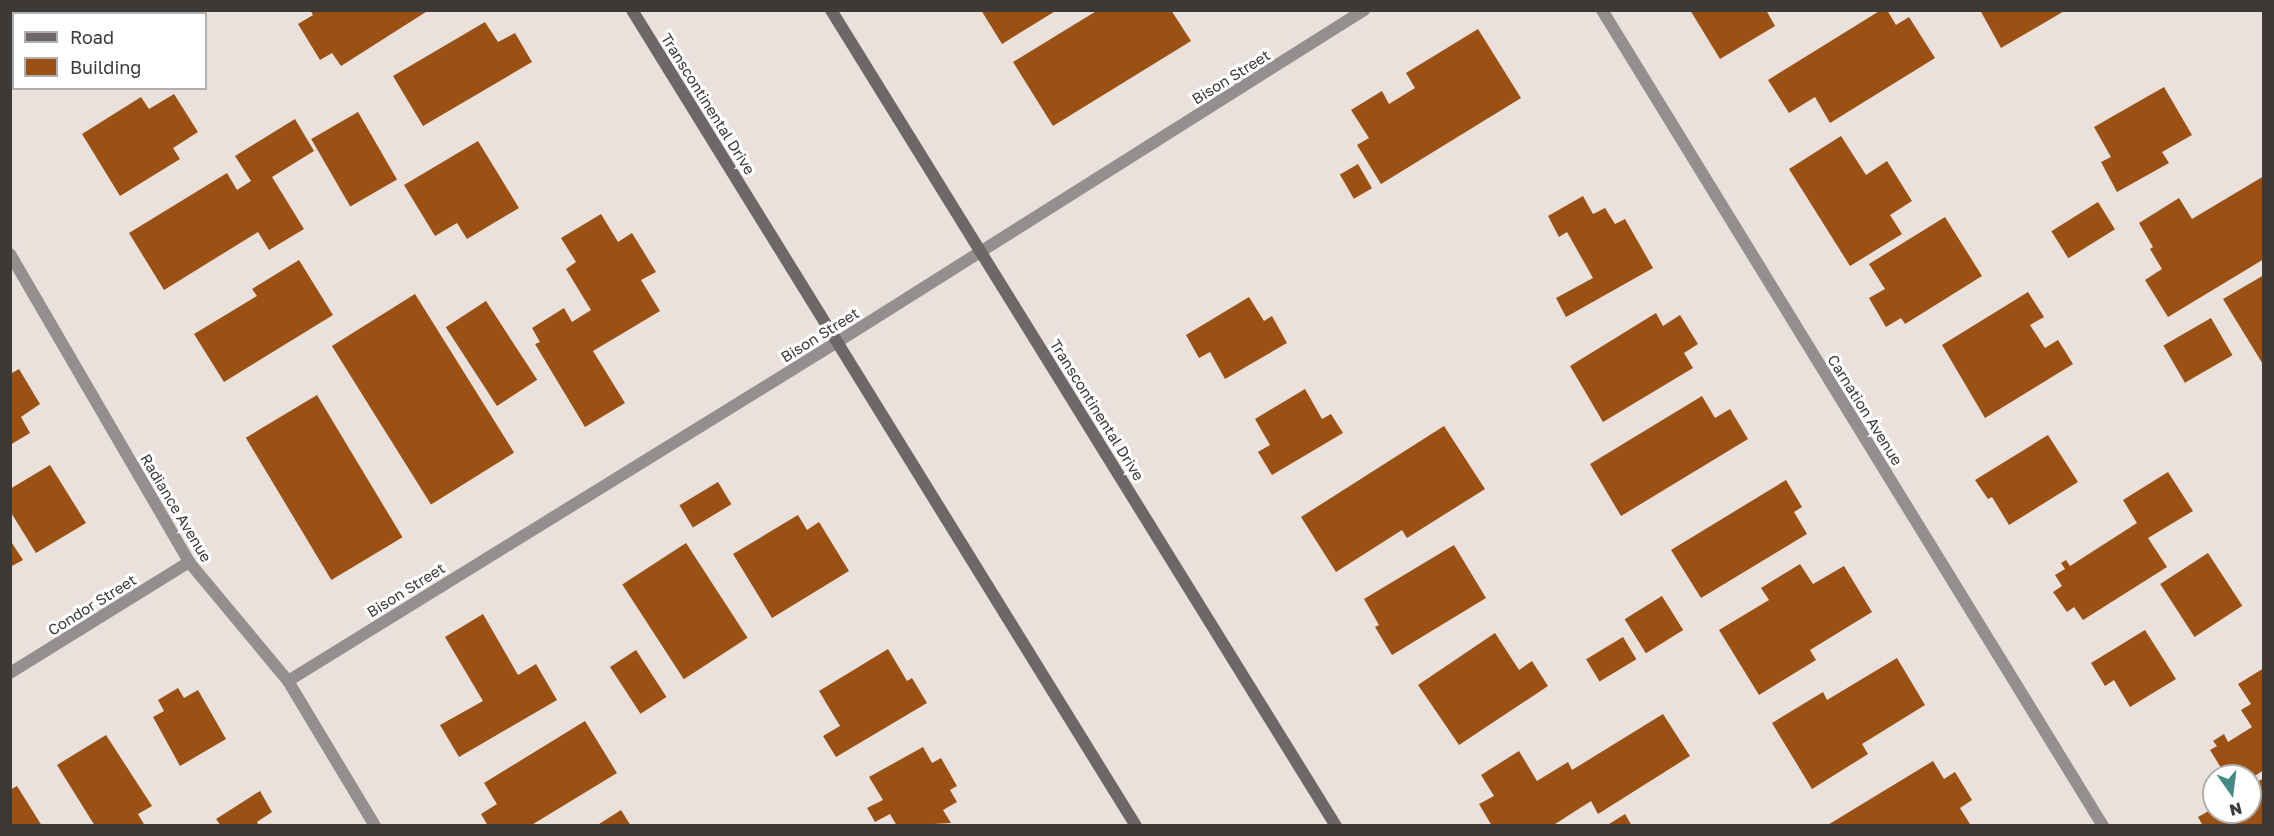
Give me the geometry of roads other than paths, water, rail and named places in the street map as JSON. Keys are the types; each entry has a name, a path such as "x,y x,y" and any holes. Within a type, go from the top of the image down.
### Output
{"street":[{"name":"Transcontinental Drive","path":"632,10 1137,825"},
{"name":"Transcontinental Drive","path":"831,10 1336,825"},
{"name":"Bison Street","path":"288,681 839,341 1364,10"},
{"name":"Carnation Avenue","path":"1602,10 2103,825"},
{"name":"Radiance Avenue","path":"10,254 189,562 288,681 375,825"},
{"name":"Condor Street","path":"10,673 189,562"}]}
